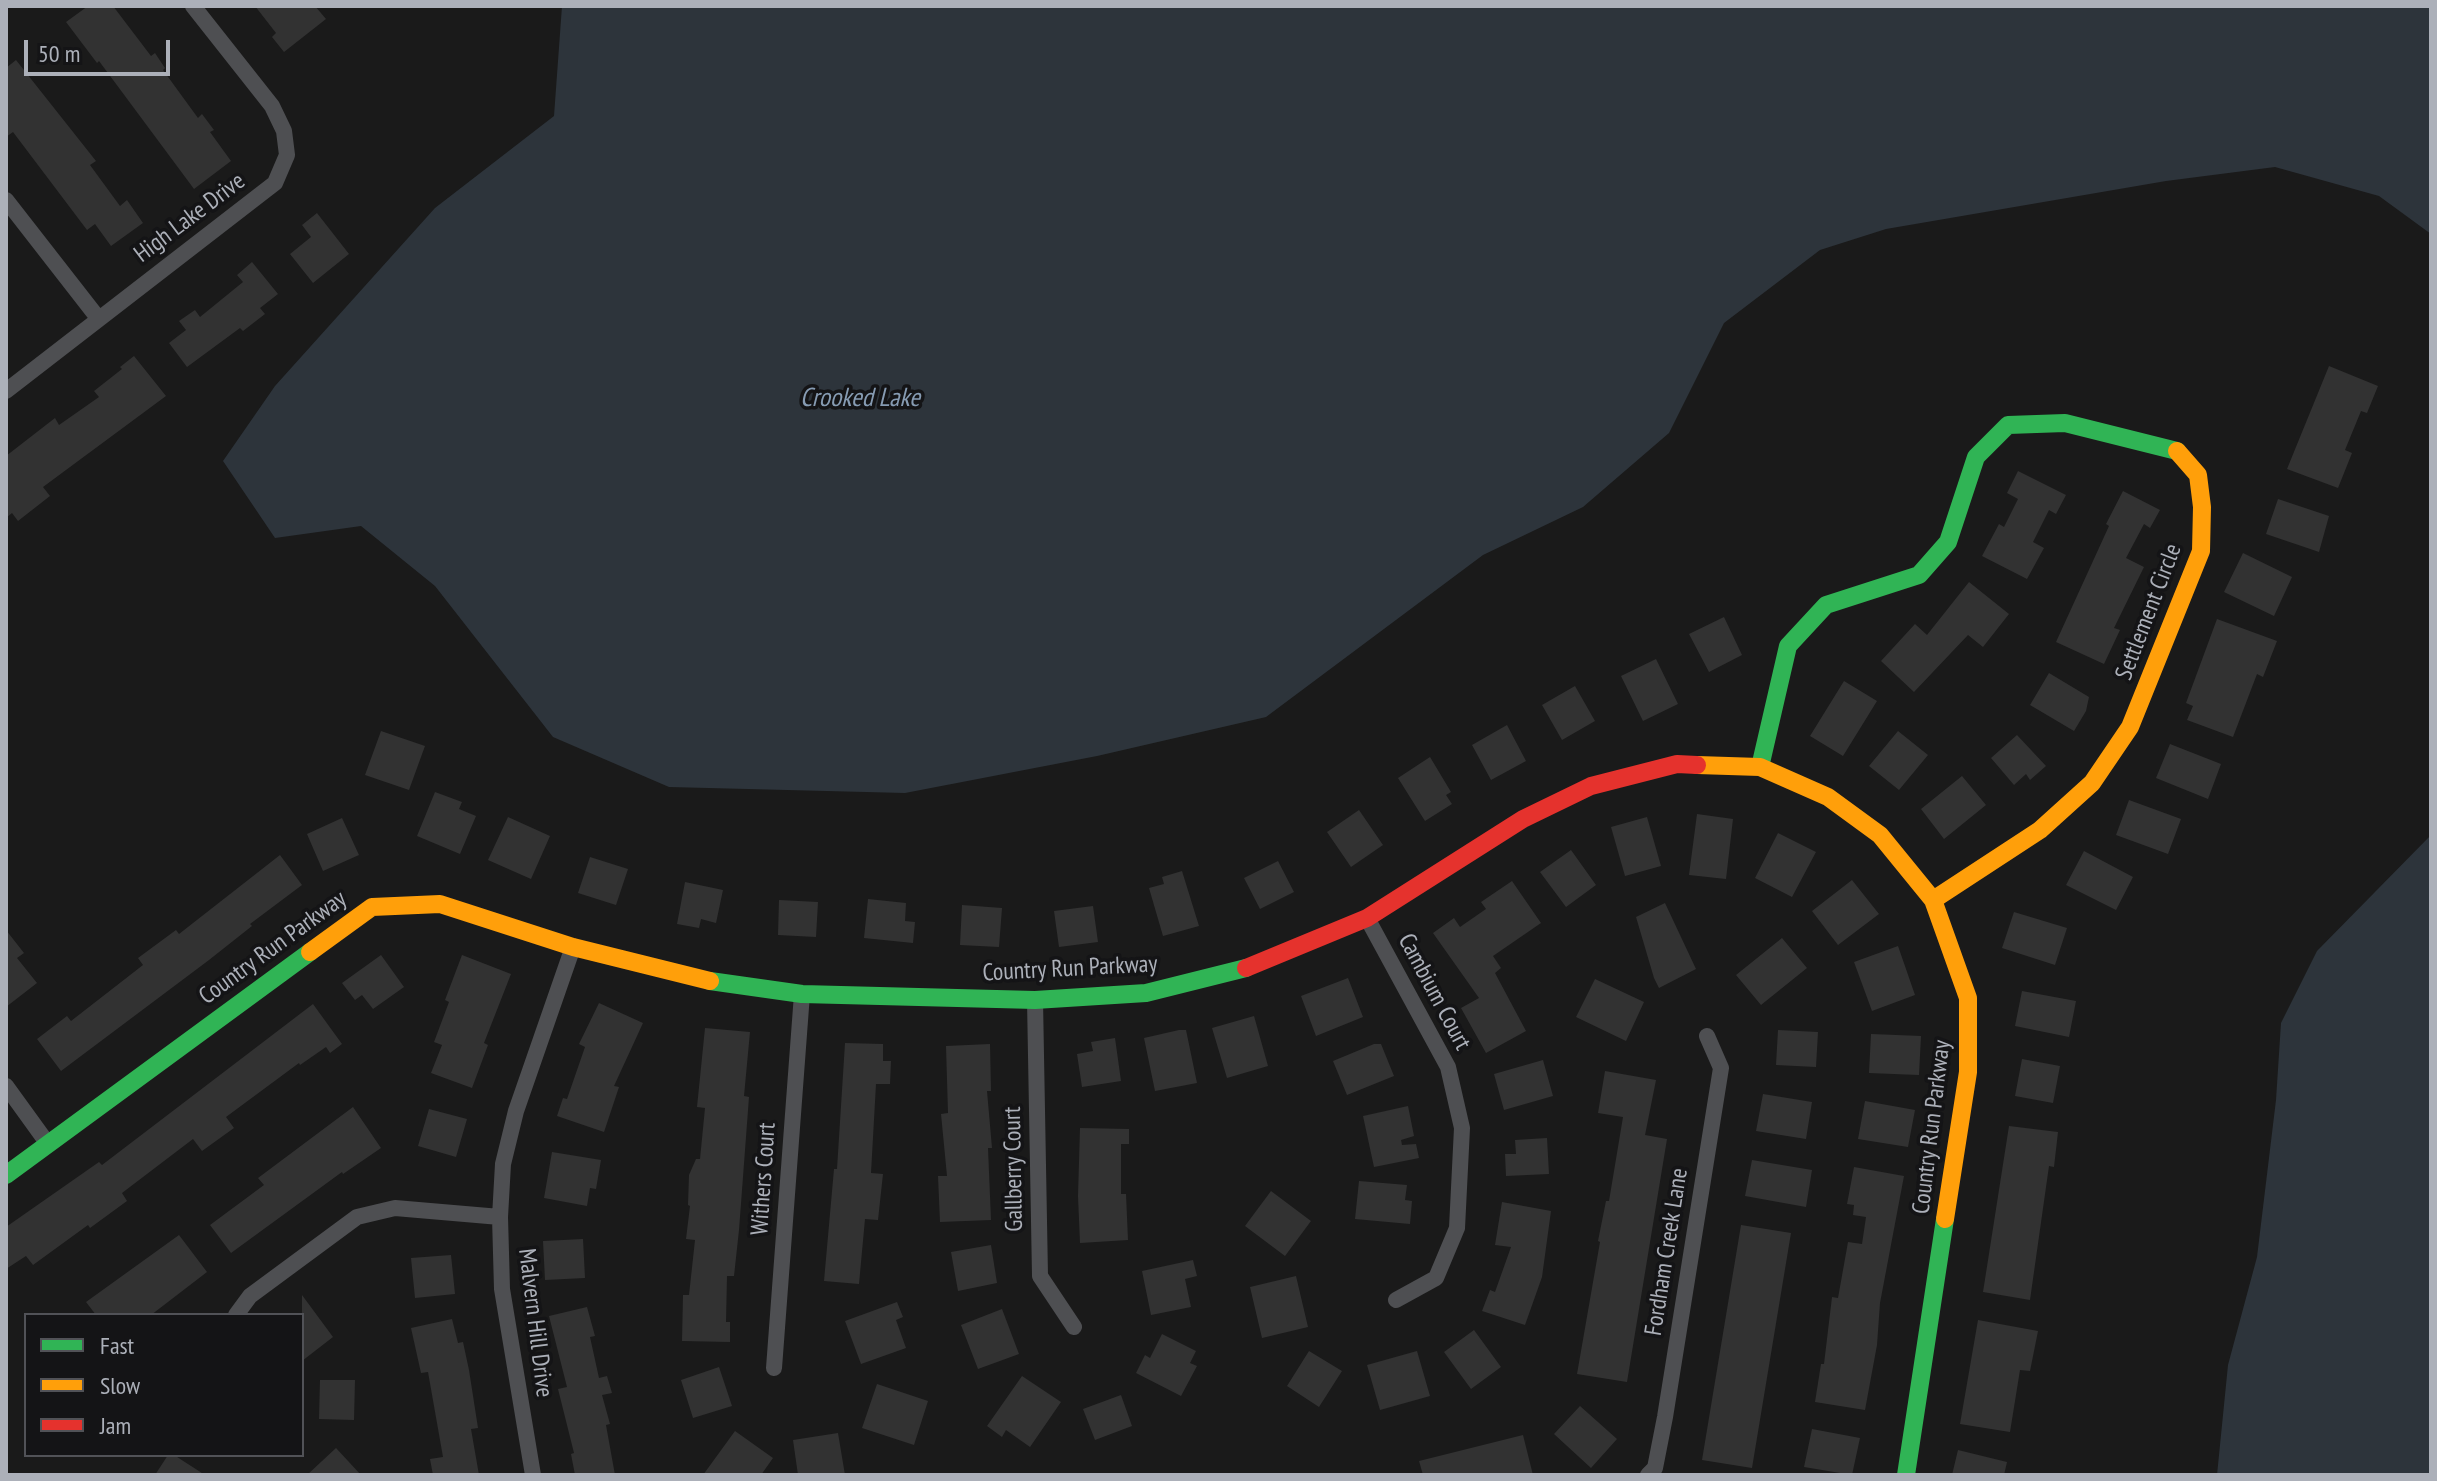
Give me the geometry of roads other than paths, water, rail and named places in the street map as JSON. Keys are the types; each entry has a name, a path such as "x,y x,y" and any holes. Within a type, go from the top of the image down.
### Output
{"street":[{"name":"High Lake Drive","path":"6,391 275,183 287,155 284,131 272,106 193,6"},
{"path":"6,200 98,318"},
{"name":"Settlement Circle","path":"1760,767 1788,646 1826,605 1919,575 1948,542 1976,457 2008,425 2065,423 2179,452 2198,475 2202,507 2201,551 2130,727 2092,783 2040,830 1933,900"},
{"name":"Country Run Parkway","path":"6,1175 372,907 440,904 573,947 702,980 802,994 1035,1000 1146,993 1244,969 1367,918 1523,819 1591,786 1677,764 1760,767 1828,797 1880,835 1933,900 1968,998 1968,1072 1906,1475"},
{"name":"Cambium Court","path":"1367,918 1448,1067 1462,1128 1457,1228 1436,1278 1396,1300"},
{"name":"Malvern Hill Drive","path":"533,1475 502,1289 500,1217 503,1164 516,1111 573,947"},
{"name":"Withers Court","path":"774,1368 802,994"},
{"name":"Gallberry Court","path":"1035,1000 1040,1276 1074,1327"},
{"name":"Fordham Creek Lane","path":"1648,1475 1655,1468 1665,1417 1721,1068 1707,1036"},
{"path":"6,1086 48,1144"},
{"path":"237,1313 250,1296 357,1217 395,1208 500,1217"}],"water":[{"name":"Crooked Lake","path":"562,6 2431,6 2431,234 2379,196 2275,167 2166,181 1886,229 1820,250 1724,323 1669,433 1583,507 1483,555 1266,717 1097,756 905,793 669,787 553,737 435,586 361,526 275,538 223,461 275,386 435,208 554,116"},
{"path":"2431,835 2431,1475 2217,1475 2228,1365 2257,1257 2276,1100 2281,1023 2317,951"}]}
